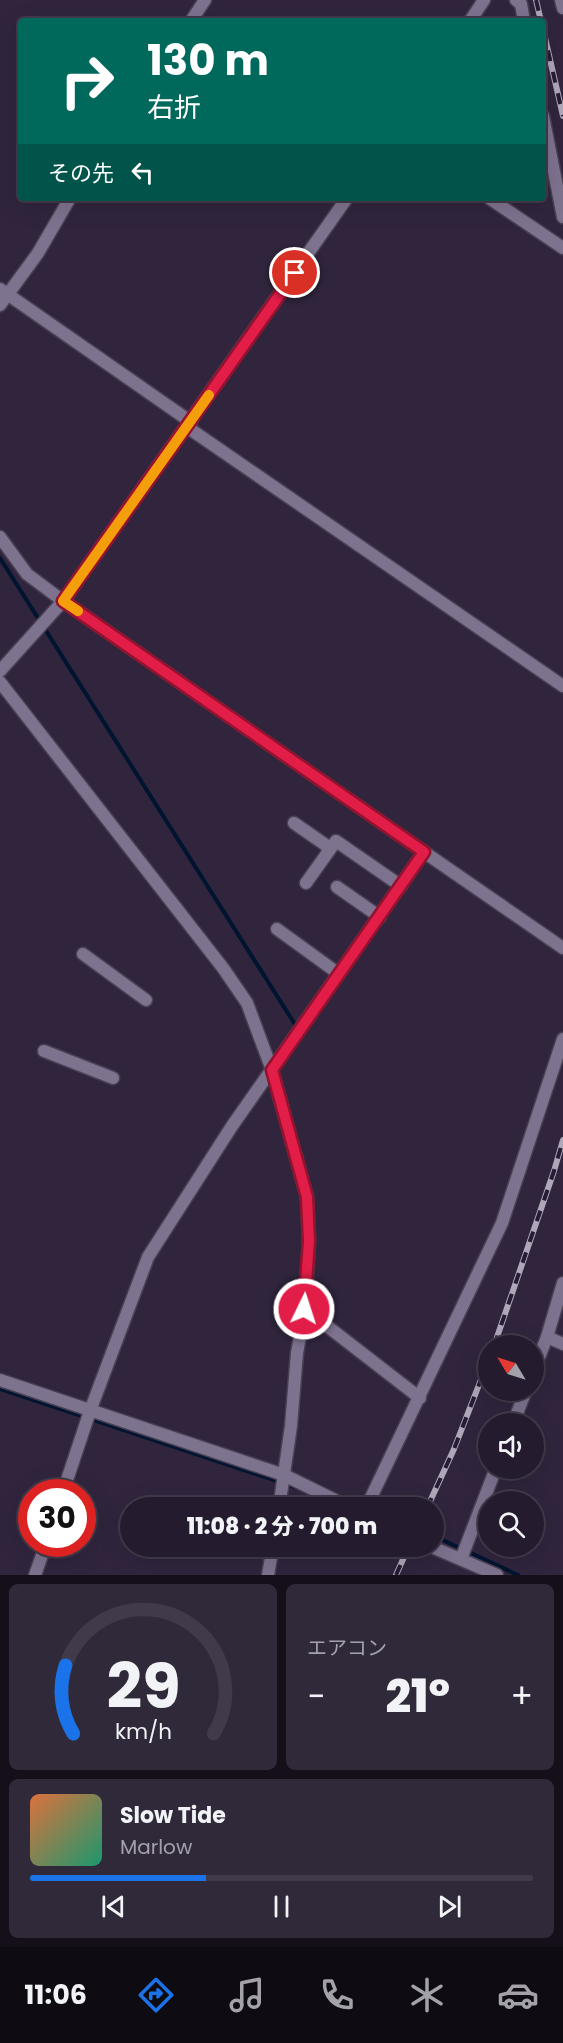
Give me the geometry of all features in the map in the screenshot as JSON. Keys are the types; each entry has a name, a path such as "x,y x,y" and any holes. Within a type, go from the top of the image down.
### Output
{"street":[{"path":"193,18 206,0"},
{"path":"472,18 484,0"},
{"path":"516,0 521,4 523,18"},
{"path":"561,0 563,8"},
{"path":"546,131 563,217"},
{"path":"0,305 4,292 38,253 68,201"},
{"path":"0,671 63,601 345,201"},
{"path":"493,201 563,248"},
{"path":"4,292 563,686"},
{"path":"0,537 27,574 63,601 563,948"},
{"path":"0,682 248,1003 272,1070 307,1197 309,1241 304,1309 281,1497"},
{"path":"294,823 330,848"},
{"path":"306,883 336,841 401,886"},
{"path":"67,1479 90,1411 148,1257 232,1126 380,918 424,852"},
{"path":"337,887 380,918"},
{"path":"277,929 339,974"},
{"path":"83,954 146,1000"},
{"path":"371,1497 502,1223 563,1039"},
{"path":"44,1051 113,1078"},
{"path":"544,1345 563,1283"},
{"path":"304,1309 420,1398"},
{"path":"547,1337 563,1344"},
{"path":"0,1380 284,1475 329,1497"},
{"path":"461,1559 492,1479"},
{"path":"444,1551 497,1575"},
{"path":"35,1575 41,1557"},
{"path":"268,1575 271,1557"}],"waterway":[{"path":"0,558 296,1026 294,1029"},
{"path":"0,1389 304,1490"},
{"path":"444,1541 518,1575"}],"railway":[{"path":"536,0 540,18"},
{"path":"546,42 563,116"},
{"path":"498,1335 563,1140"},
{"path":"432,1497 478,1387"},
{"path":"396,1575 404,1557"}],"slow traffic":[{"path":"78,611 63,601 209,395"}],"route":[{"path":"295,273 63,601 424,852 272,1070 307,1197 309,1241 304,1309"}]}
